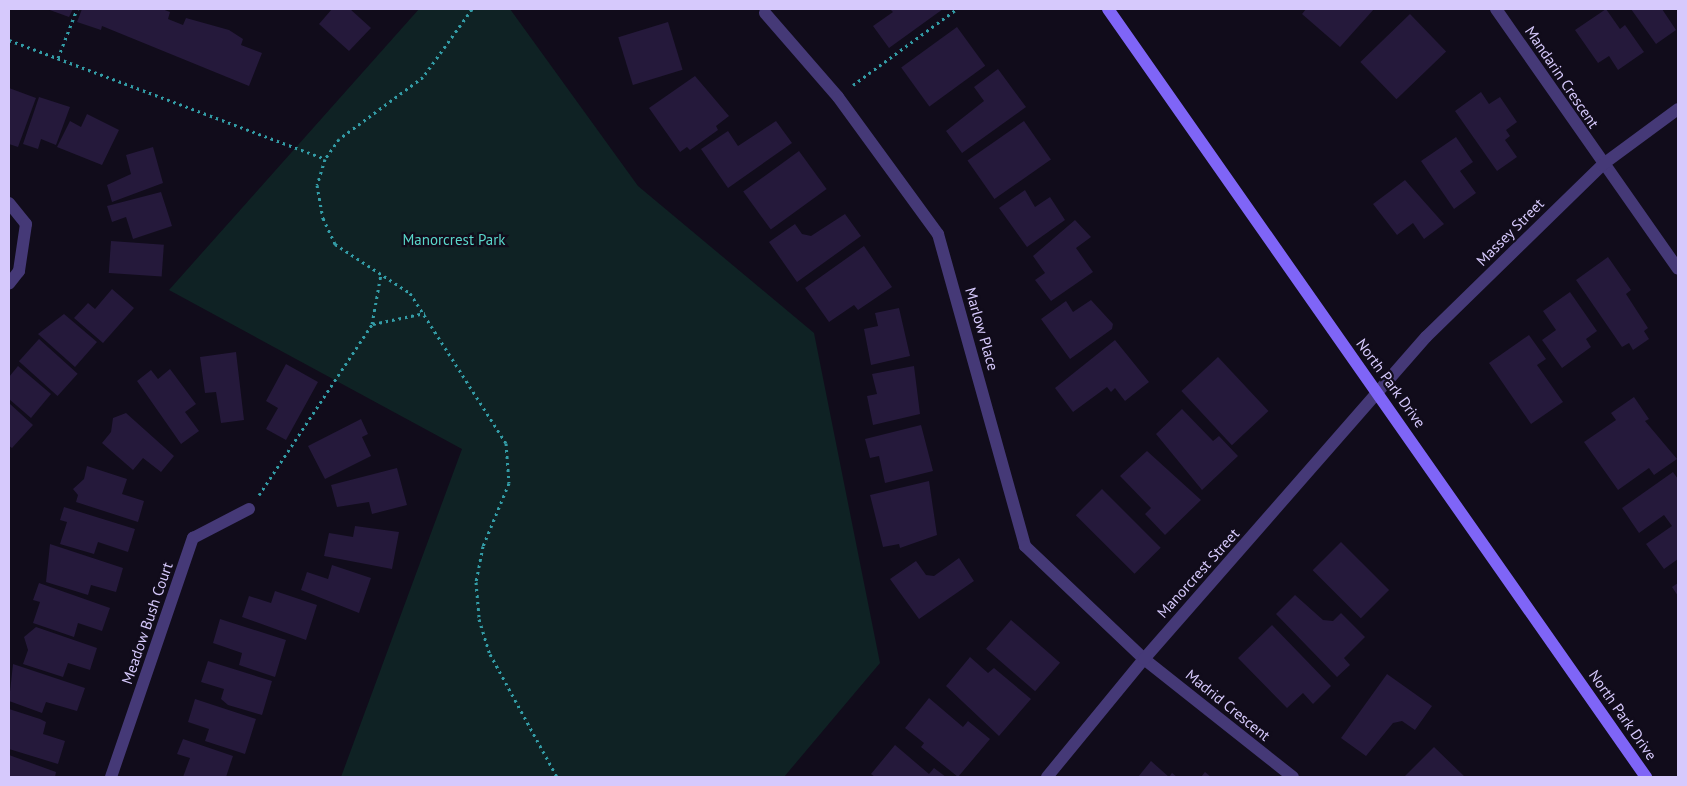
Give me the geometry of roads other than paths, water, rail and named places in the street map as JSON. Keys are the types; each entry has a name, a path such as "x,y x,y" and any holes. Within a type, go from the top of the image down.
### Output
{"main road":[{"name":"North Park Drive","path":"1108,9 1646,777"}],"street":[{"name":"Mandarin Crescent","path":"1496,9 1602,164 1678,269"},
{"name":"Marlow Place","path":"765,13 838,96 938,234 1025,546 1144,659"},
{"name":"Massey Street","path":"1379,395 1426,337 1602,164 1678,109"},
{"path":"9,203 26,224 19,271 9,284"},
{"name":"Manorcrest Street","path":"1047,777 1144,659 1379,395"},
{"name":"Meadow Bush Court","path":"111,777 193,538 249,510"},
{"name":"Madrid Crescent","path":"1144,659 1292,777"}],"park label":[{"name":"Manorcrest Park","path":"454,240"}]}
